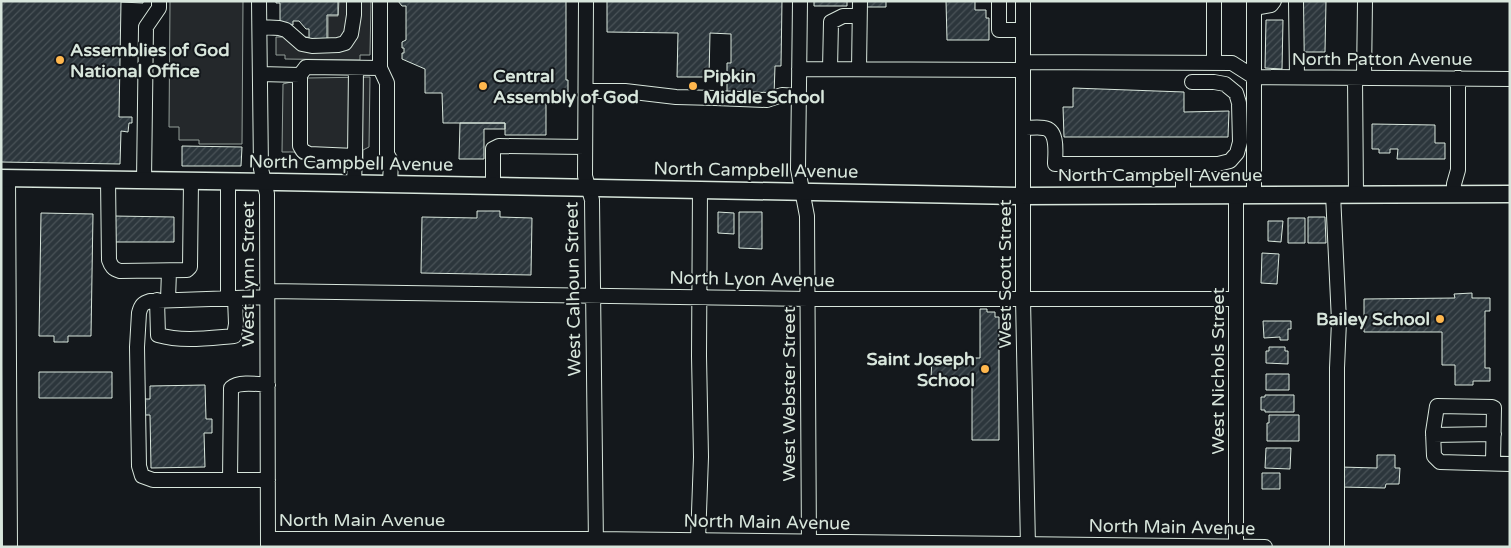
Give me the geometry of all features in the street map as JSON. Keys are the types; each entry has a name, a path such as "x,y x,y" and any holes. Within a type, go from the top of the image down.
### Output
{"main road":[{"name":"North Campbell Avenue","path":"4,178 493,185 1022,196 1510,194"}],"street":[{"path":"144,180 146,27 159,8 159,1"},
{"name":"West Lynn Street","path":"259,1 261,169 267,194 268,543"},
{"path":"260,27 286,30 302,44 338,45 345,42 351,34 354,1"},
{"path":"380,1 380,68 387,83 387,154 391,161 390,184"},
{"name":"West Calhoun Street","path":"586,1 585,176 592,200 596,543"},
{"name":"West Webster Street","path":"800,1 798,170 807,216 809,544"},
{"path":"859,69 860,1"},
{"path":"999,1 999,30 1023,30"},
{"name":"West Scott Street","path":"1023,1 1024,185 1022,196 1028,545"},
{"path":"1214,1 1214,63"},
{"path":"1254,194 1254,5 1271,5 1274,1"},
{"path":"1296,1 1297,77"},
{"path":"1356,194 1359,78 1365,1"},
{"path":"830,69 831,22 843,16 859,16"},
{"path":"799,69 1232,63 1254,77"},
{"path":"355,156 309,154 303,151 300,146 300,75 306,67 380,68"},
{"path":"354,183 356,68"},
{"path":"260,74 300,75"},
{"name":"North Patton Avenue","path":"1254,77 1510,79"},
{"path":"1454,194 1454,184 1458,170 1458,78"},
{"path":"1023,128 1047,128 1052,132 1055,140 1055,164 1218,164 1230,161 1237,153 1240,142 1240,104 1236,93 1225,84 1192,82"},
{"path":"586,91 625,91 676,97 767,100 782,95 799,96"},
{"path":"493,185 493,149 499,146 585,147"},
{"path":"1183,164 1183,195"},
{"path":"4,178 10,547"},
{"path":"108,180 109,260 111,266 120,270 169,271 187,270 190,267 191,180"},
{"path":"169,271 158,335 167,338 234,336 236,324 231,298 228,181"},
{"path":"698,540 701,457 699,356 700,189"},
{"path":"1333,194 1339,321 1336,547"},
{"name":"West Nichols Street","path":"1236,195 1236,546"},
{"name":"North Lyon Avenue","path":"163,300 231,298 267,294 592,295 808,299 1236,299"},
{"path":"163,300 144,302 139,312 137,347 138,456 142,476 153,480 268,480"},
{"path":"230,480 231,388 234,385 240,384 268,385"},
{"path":"1493,462 1494,408 1492,406 1437,406 1433,435 1434,456 1440,462 1493,462 1510,464"},
{"path":"1433,435 1494,434"},
{"name":"North Main Avenue","path":"268,543 596,543 698,540 809,544 1266,547"}],"shaded area":[{"path":"170,1 243,1 242,144 199,144 199,140 179,140 179,127 169,127"},
{"path":"339,1 371,1 370,55 360,55 360,60 285,59 285,55 276,55 276,37 308,37 308,42 328,42 328,16 338,16"},
{"path":"370,77 369,147 363,150 363,162 309,161 300,159 294,152 282,152 283,84 307,78"}],"building":[{"name":"Assemblies of God National Office","path":"1,1 143,1 143,3 121,2 119,117 132,117 132,123 129,123 128,132 121,131 120,164 1,162"},
{"path":"276,1 338,1 338,15 327,15 327,42 309,42 309,29 306,29 299,21 293,21 293,25 280,25 280,3 276,3"},
{"name":"Central Assembly of God","path":"398,1 566,1 566,80 568,80 568,95 546,95 546,135 505,135 505,123 443,123 442,93 425,93 425,69 402,59 404,48 402,48 402,42 406,40 406,6 402,6"},
{"path":"607,1 782,1 781,66 775,66 774,96 727,95 727,63 731,63 731,34 710,33 709,77 677,77 678,33 607,32"},
{"path":"814,1 847,1 847,6 814,6"},
{"path":"865,1 886,1 886,7 865,7"},
{"path":"946,1 975,1 975,10 986,10 986,18 989,18 989,40 947,40"},
{"path":"1303,1 1326,1 1325,52 1303,52"},
{"path":"1266,20 1283,20 1282,69 1265,68"},
{"path":"1073,88 1184,92 1184,112 1229,111 1228,137 1064,137 1063,107 1073,107"},
{"path":"460,123 505,123 505,129 484,129 484,159 459,159"},
{"path":"1372,124 1435,125 1435,143 1445,143 1445,159 1397,159 1398,149 1390,149 1390,153 1379,153 1379,149 1372,149"},
{"path":"182,146 242,147 241,166 182,166"},
{"path":"477,211 500,211 500,217 532,218 531,275 421,273 422,217 477,218"},
{"path":"718,212 734,213 734,234 718,233"},
{"path":"739,212 762,212 762,249 739,248"},
{"path":"41,213 93,214 91,336 68,336 68,342 54,342 54,336 39,336"},
{"path":"113,216 174,217 174,242 112,242"},
{"path":"1308,217 1325,217 1326,243 1308,243"},
{"path":"1288,218 1305,218 1305,243 1288,243"},
{"path":"1268,221 1283,221 1281,242 1268,241"},
{"path":"1262,253 1279,254 1277,284 1261,283"},
{"path":"1472,293 1472,298 1490,298 1490,311 1485,311 1485,368 1490,368 1490,381 1473,381 1473,385 1455,385 1455,365 1442,365 1442,332 1364,332 1364,299 1455,298 1454,294"},
{"path":"980,309 987,309 987,312 995,312 995,317 999,317 999,440 972,440 972,378 931,378 932,358 980,358"},
{"path":"1263,321 1291,321 1291,329 1288,329 1288,340 1280,340 1280,337 1264,338"},
{"path":"1269,347 1285,347 1285,351 1288,351 1288,364 1266,363 1266,351 1269,351"},
{"path":"39,372 112,372 112,398 39,398"},
{"path":"1266,374 1289,374 1289,390 1266,390"},
{"path":"205,385 206,419 212,419 212,433 204,433 205,467 151,468 150,415 142,415 142,399 150,399 150,386"},
{"path":"1265,395 1294,395 1294,412 1265,412 1265,410 1261,410 1261,397 1265,397"},
{"path":"1269,415 1299,415 1299,441 1267,441"},
{"path":"1266,448 1291,448 1290,469 1265,468"},
{"path":"1377,455 1395,455 1395,468 1400,468 1399,484 1386,484 1385,488 1340,487 1340,467 1377,468"},
{"path":"1262,473 1280,473 1280,489 1262,489"}],"place":[{"name":"Assemblies of God National Office","path":"60,60"},
{"name":"Central Assembly of God","path":"483,86"},
{"name":"Pipkin Middle School","path":"693,86"},
{"name":"Bailey School","path":"1440,319"},
{"name":"Saint Joseph School","path":"985,369"}]}
